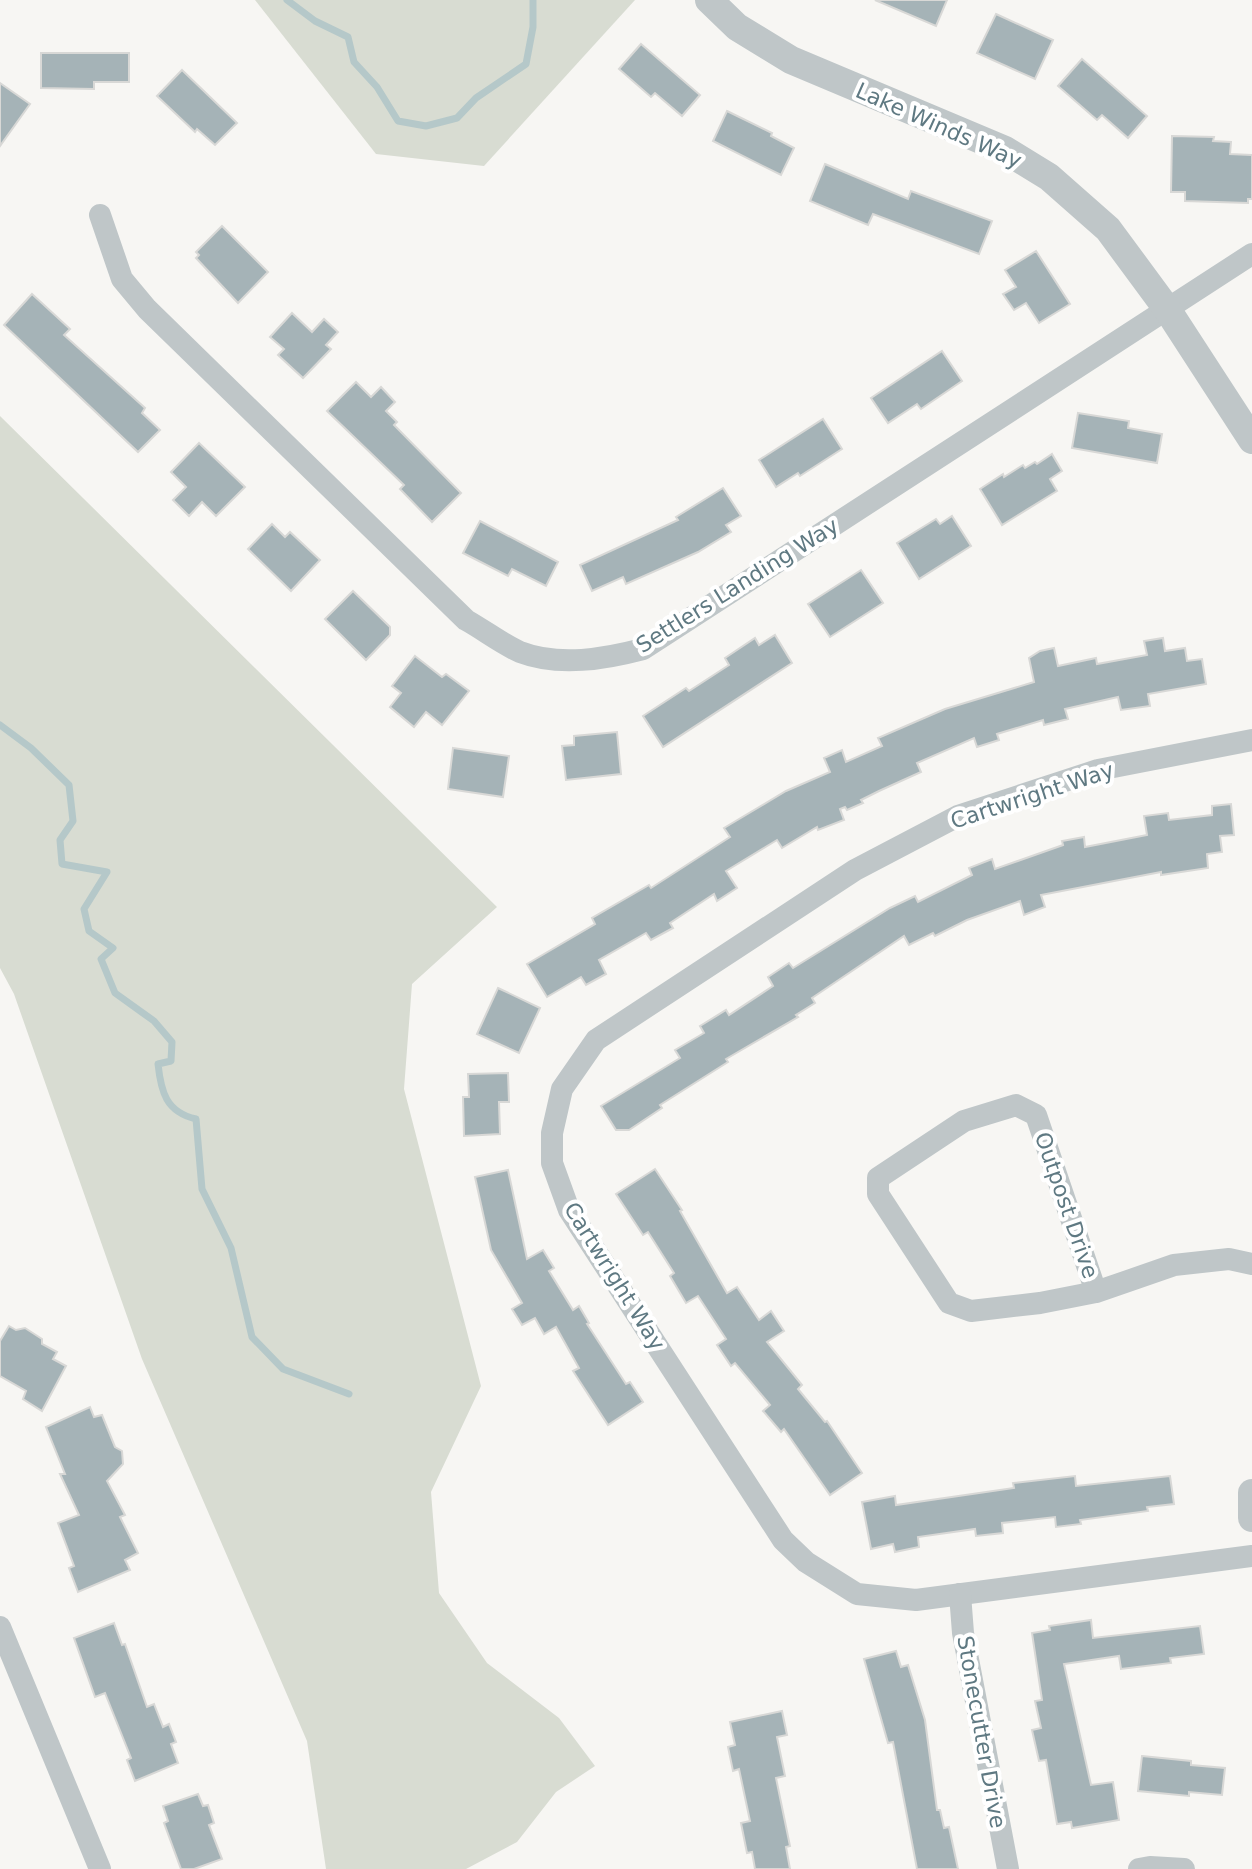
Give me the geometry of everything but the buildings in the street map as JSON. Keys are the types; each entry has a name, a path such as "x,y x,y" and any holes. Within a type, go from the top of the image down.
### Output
{"street":[{"name":"Lake Winds Way","path":"709,0 737,27 791,60 1005,150 1049,177 1108,229 1167,309 1252,440"},
{"name":"Settlers Landing Way","path":"100,215 122,279 158,320 466,620 520,652 555,660 609,658 643,649 1252,254"},
{"name":"Cartwright Way","path":"1252,740 1098,770 958,816 855,870 596,1040 562,1089 552,1133 552,1163 569,1210 783,1540 806,1562 857,1594 916,1600 1252,1556"},
{"name":"Outpost Drive","path":"1096,1292 1036,1115 1016,1105 964,1121 878,1178 878,1194 949,1303 971,1311 1040,1303 1096,1292 1174,1265 1229,1259 1252,1264"},
{"path":"1252,1493 1252,1518"},
{"name":"Stonecutter Drive","path":"960,1594 963,1633 1008,1869"},
{"path":"0,1627 100,1869"},
{"path":"1139,1869 1184,1869"}],"shaded area":[{"path":"255,0 635,0 484,166 376,154"},
{"path":"0,416 497,907 412,984 404,1089 481,1386 431,1492 439,1593 487,1663 559,1718 595,1766 556,1792 517,1842 466,1869 326,1869 307,1741 142,1359 14,994 0,968"}],"waterway":[{"path":"287,0 315,21 348,37 354,62 377,87 398,121 426,126 457,118 476,98 526,64 533,27 533,0"},
{"path":"0,725 31,748 69,785 73,821 60,840 62,864 107,872 84,909 89,931 113,948 101,959 115,993 154,1021 172,1042 171,1061 158,1064 163,1092 178,1111 196,1119 202,1189 231,1248 252,1337 283,1369 349,1394"}]}
